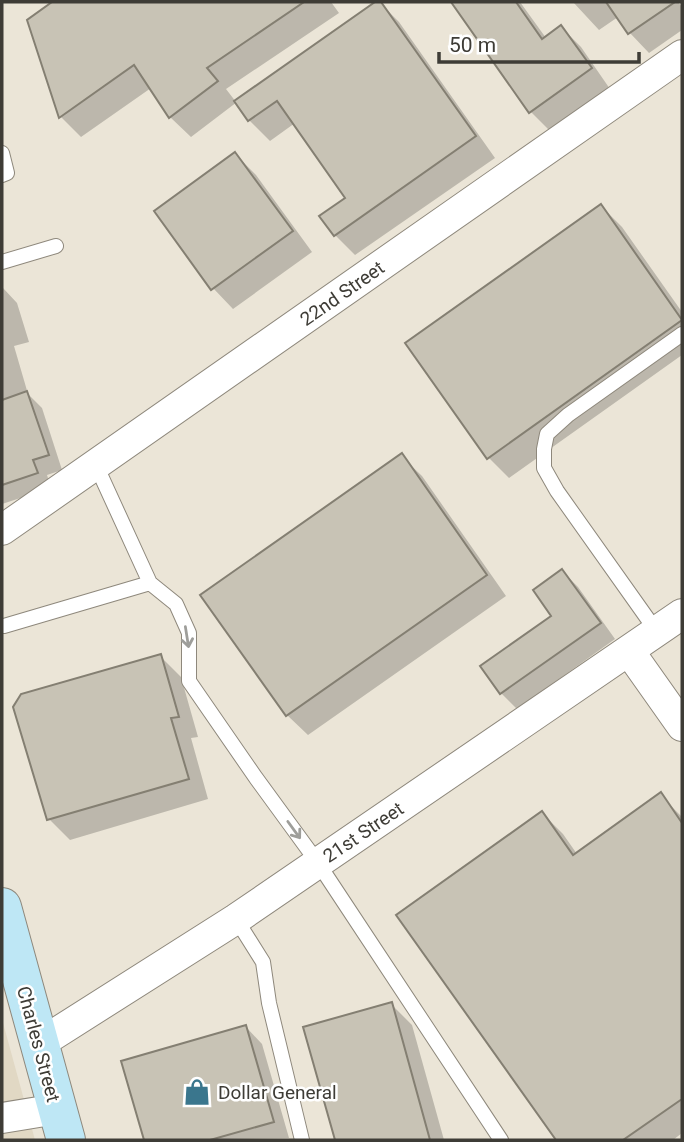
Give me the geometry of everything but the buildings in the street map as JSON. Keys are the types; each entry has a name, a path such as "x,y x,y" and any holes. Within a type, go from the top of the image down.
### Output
{"main road":[{"name":"Charles Street","path":"2,907 62,1124"}],"street":[{"name":"22nd Street","path":"2,530 682,55"},
{"name":"21st Street","path":"39,1044 236,919 682,614"},
{"path":"629,651 682,726"},
{"path":"2,1118 62,1124"}],"lane":[{"path":"2,153 4,174"},
{"path":"2,262 56,246"},
{"path":"657,632 557,491 544,468 544,449 547,434 568,415 682,334"},
{"path":"96,465 150,583 176,604 189,633 189,681 318,863 501,1140"},
{"path":"4,626 150,583"},
{"path":"236,919 263,961 269,1003 302,1140"}],"shaded area":[{"path":"2,1019 35,1140 2,1140"}],"place":[{"name":"Dollar General","path":"197,1092"}]}
